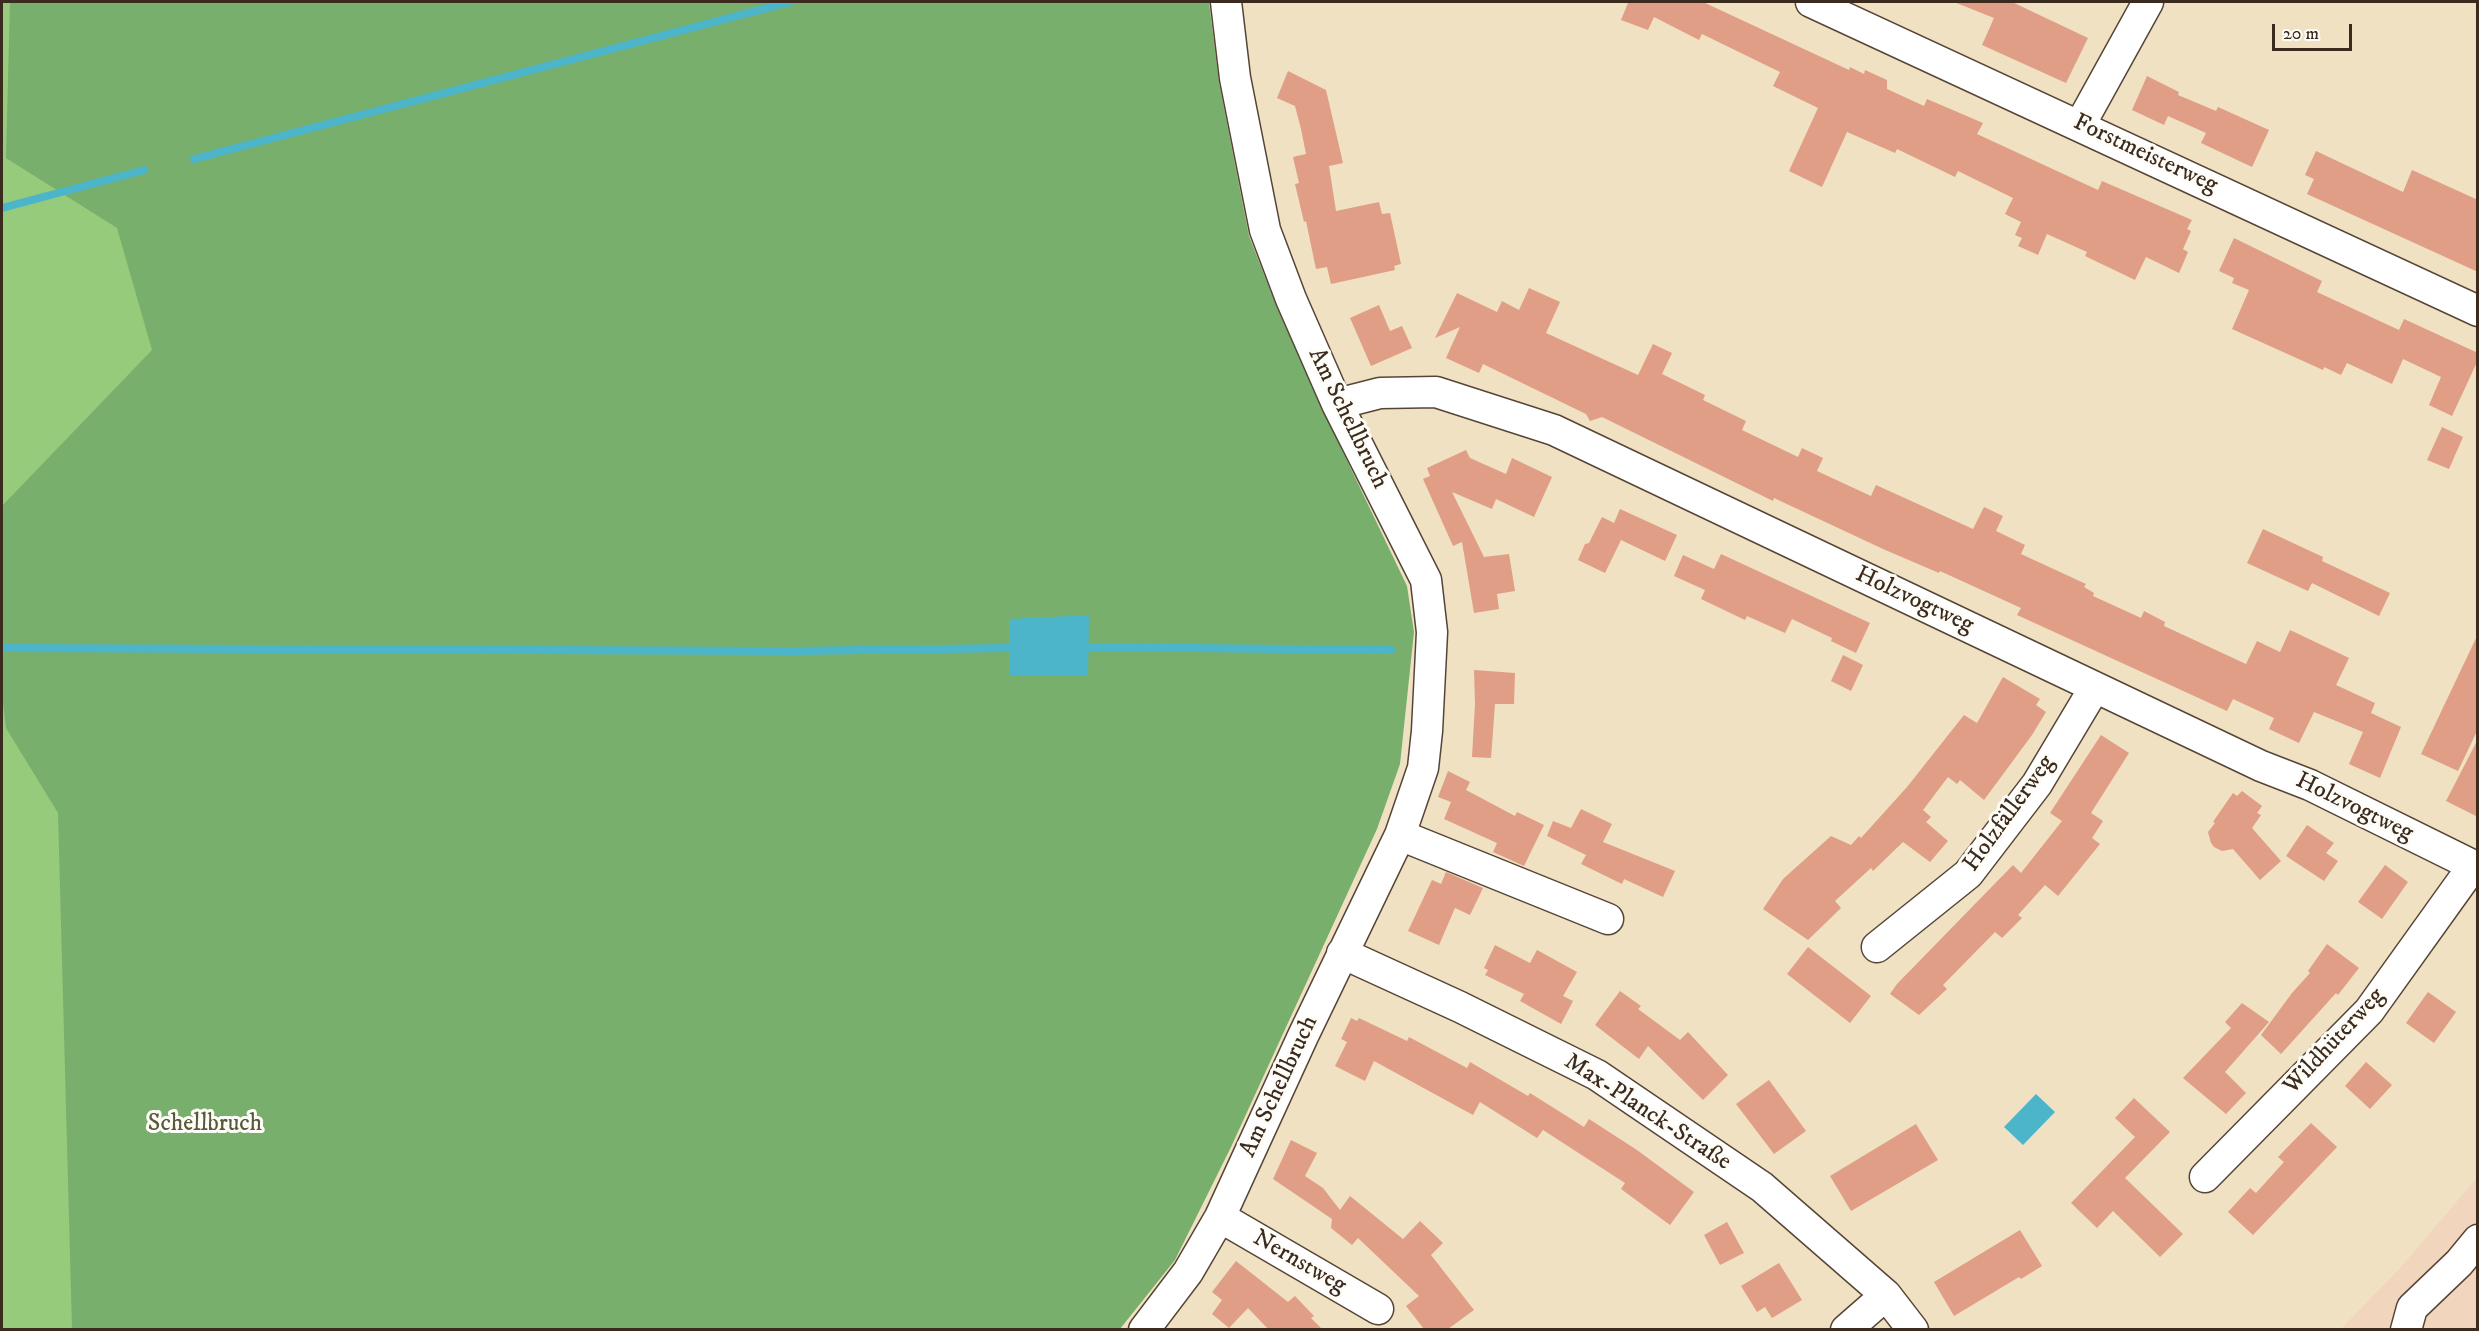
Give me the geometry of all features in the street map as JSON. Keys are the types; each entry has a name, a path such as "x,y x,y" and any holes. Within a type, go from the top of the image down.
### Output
{"street":[{"name":"Am Schellbruch","path":"1144,1329 1188,1272 1220,1217 1342,952 1400,835 1423,768 1432,632 1426,580 1336,404 1291,299 1265,230 1235,78 1226,2"},
{"name":"Forstmeisterweg","path":"1811,2 2478,311"},
{"path":"2080,125 2148,2"},
{"name":"Holzvogtweg","path":"1336,404 1380,393 1436,392 1554,430 2261,766 2310,785 2475,867"},
{"name":"Holzfällerweg","path":"1877,948 1968,874 2037,784 2095,687"},
{"path":"1400,835 1608,919"},
{"name":"Wildhüterweg","path":"2205,1177 2369,1011 2475,867"},
{"name":"Max-Planck-Straße","path":"1342,952 1597,1075 1762,1187 1886,1295 1914,1329"},
{"name":"Nernstweg","path":"1220,1217 1378,1309"},
{"path":"2406,1329 2412,1308 2459,1263 2478,1240"},
{"path":"1846,1329 1886,1295"}],"shaded area":[{"path":"2477,1178 2477,1329 2340,1330 2401,1267"}],"green space":[{"name":"Schellbruch","path":"2,2 117,2 470,1329 2,1329"},
{"path":"10,2 1209,2 1219,82 1249,236 1276,305 1318,400 1407,586 1414,632 1400,764 1377,829 1231,1147 1175,1260 1120,1329 72,1329 58,813 6,728 2,695 2,506 152,350 117,228 6,158"}],"water":[{"path":"1089,615 1088,675 1009,675 1009,619"},
{"path":"2036,1094 2055,1112 2023,1145 2004,1127"}],"building":[{"path":"1624,2 1703,2 1849,70 1850,67 1864,74 1865,70 1887,80 1887,89 1924,106 1927,99 1983,123 1977,134 2098,190 2102,181 2192,220 2187,229 2191,231 2183,249 2188,252 2179,273 2146,257 2135,280 2085,256 2087,252 2047,234 2038,255 2018,246 2022,238 2015,235 2021,222 2005,214 2013,198 1958,171 1955,177 1897,149 1895,153 1847,132 1822,187 1789,171 1818,108 1773,86 1780,72 1702,34 1699,40 1654,17 1648,30 1621,20 1628,3"},
{"path":"1954,2 2012,2 2088,38 2066,83 1982,45 1994,18"},
{"path":"1288,71 1326,90 1343,163 1329,166 1336,211 1379,202 1382,214 1390,213 1401,264 1394,266 1395,270 1331,284 1327,267 1316,269 1306,221 1304,222 1295,184 1299,183 1293,157 1306,154 1301,129 1295,106 1277,98"},
{"path":"2147,76 2179,92 2178,95 2216,111 2218,107 2269,130 2252,167 2201,143 2206,133 2168,116 2164,125 2132,110"},
{"path":"2316,151 2403,192 2412,170 2478,200 2478,272 2307,194 2314,179 2305,175"},
{"path":"2234,238 2322,281 2317,292 2399,330 2404,319 2478,353 2478,360 2452,416 2429,405 2441,377 2403,359 2392,384 2347,363 2341,375 2324,367 2323,370 2232,329 2249,290 2232,283 2234,278 2219,271"},
{"path":"1529,288 1560,302 1546,333 1638,375 1653,344 1672,353 1662,374 1705,395 1703,400 1746,421 1742,430 1798,457 1802,448 1823,458 1817,471 1871,496 1876,485 1973,529 1984,507 2003,516 1996,531 2025,545 2021,554 2086,584 2084,587 2094,593 2093,596 2141,618 2144,611 2165,622 2164,626 2246,664 2257,641 2280,652 2290,630 2349,658 2336,685 2375,703 2371,713 2401,727 2380,778 2349,764 2363,732 2314,712 2299,743 2269,729 2274,718 2233,699 2227,711 2017,615 2021,608 1940,571 1939,573 1883,549 1774,498 1773,501 1602,417 1590,421 1586,414 1483,364 1479,373 1446,358 1460,327 1435,338 1457,293 1497,312 1502,301 1519,310"},
{"path":"1379,305 1390,331 1402,326 1412,348 1371,366 1350,318"},
{"path":"2442,427 2463,437 2449,469 2427,460"},
{"path":"1466,450 1470,458 1506,474 1512,458 1552,477 1534,517 1496,499 1492,509 1452,492 1484,557 1509,554 1515,591 1497,594 1499,609 1474,613 1462,542 1453,546 1423,479 1430,476 1427,468"},
{"path":"1620,509 1677,535 1665,561 1621,540 1605,573 1578,560 1602,517 1614,523"},
{"path":"2263,529 2323,557 2322,561 2390,593 2379,616 2312,583 2308,591 2247,563"},
{"path":"1721,554 1870,623 1856,653 1831,641 1832,638 1792,619 1785,633 1747,616 1745,620 1701,599 1705,590 1674,576 1683,555 1714,569"},
{"path":"2478,634 2478,729 2458,771 2421,754"},
{"path":"1843,655 1863,665 1851,691 1831,681"},
{"path":"1474,670 1515,673 1514,704 1495,704 1491,758 1472,757"},
{"path":"2003,677 2040,699 2036,705 2046,712 2032,735 1984,800 1960,780 1957,784 1948,777 1923,810 1931,817 1926,822 1948,841 1930,862 1903,842 1873,871 1871,868 1835,901 1841,908 1808,940 1763,909 1783,879 1831,836 1851,845 1859,836 1861,838 1907,787 1964,715 1977,723"},
{"path":"2101,735 2129,753 2091,813 2103,821 2092,838 2100,844 2058,896 2045,885 2018,915 2022,918 2002,938 1995,932 1943,985 1947,989 1919,1015 1890,994 1897,984 2013,865 2021,873 2062,821 2050,813"},
{"path":"2478,739 2478,817 2446,801"},
{"path":"1448,771 1470,782 1466,790 1515,816 1517,812 1544,825 1524,866 1493,852 1497,843 1444,819 1451,802 1438,797"},
{"path":"2242,791 2262,806 2257,813 2261,815 2252,828 2281,861 2260,880 2233,849 2222,851 2214,847 2208,832 2233,793 2237,796"},
{"path":"1581,809 1612,824 1603,842 1675,871 1663,897 1624,879 1622,884 1581,864 1586,855 1547,836 1553,821 1571,828"},
{"path":"2307,825 2334,843 2326,853 2338,861 2324,881 2286,856"},
{"path":"2385,865 2408,882 2382,919 2358,902"},
{"path":"1446,872 1483,888 1470,915 1455,908 1439,945 1408,931 1432,880 1441,884"},
{"path":"2327,944 2359,968 2338,995 2336,993 2281,1054 2261,1035 2310,973 2308,971"},
{"path":"1495,945 1530,963 1537,950 1577,972 1563,996 1573,1001 1561,1024 1520,1001 1524,994 1485,975 1488,970 1484,968"},
{"path":"1808,947 1871,996 1850,1023 1787,974"},
{"path":"1620,991 1641,1006 1638,1009 1680,1040 1688,1032 1728,1075 1703,1100 1648,1046 1639,1059 1595,1025"},
{"path":"2428,992 2456,1012 2434,1043 2406,1023"},
{"path":"2242,1003 2269,1022 2225,1072 2246,1093 2226,1114 2183,1078 2231,1028 2225,1022"},
{"path":"1351,1018 1357,1021 1359,1018 1407,1041 1409,1037 1467,1068 1470,1062 1528,1096 1530,1093 1584,1127 1589,1119 1637,1150 1694,1192 1670,1225 1621,1189 1625,1183 1543,1130 1537,1138 1480,1102 1473,1115 1374,1061 1365,1081 1335,1066 1347,1042 1341,1039"},
{"path":"2366,1062 2392,1085 2370,1109 2345,1086"},
{"path":"1769,1080 1806,1131 1774,1154 1736,1104"},
{"path":"2134,1098 2170,1132 2125,1178 2183,1234 2160,1257 2113,1211 2097,1228 2071,1203 2135,1137 2115,1118"},
{"path":"2311,1123 2337,1147 2253,1235 2228,1212 2250,1188 2256,1193 2284,1162 2278,1157"},
{"path":"1916,1124 1938,1160 1851,1211 1830,1176"},
{"path":"1291,1140 1317,1153 1305,1176 1323,1188 1340,1210 1350,1196 1403,1239 1420,1221 1443,1243 1431,1255 1474,1310 1448,1329 1424,1329 1406,1306 1419,1296 1358,1238 1352,1245 1331,1228 1332,1219 1273,1179"},
{"path":"1727,1222 1744,1253 1720,1265 1704,1235"},
{"path":"2020,1230 2042,1266 1954,1316 1934,1282"},
{"path":"1236,1261 1288,1302 1295,1296 1314,1316 1311,1318 1322,1329 1268,1329 1248,1308 1229,1328 1212,1314 1222,1300 1212,1292"},
{"path":"1779,1263 1802,1300 1772,1318 1765,1307 1757,1312 1741,1286"}],"waterway":[{"path":"194,159 790,2"},
{"path":"2,208 144,170"},
{"path":"1088,647 1391,650"},
{"path":"2,648 792,651 1009,648"}]}
